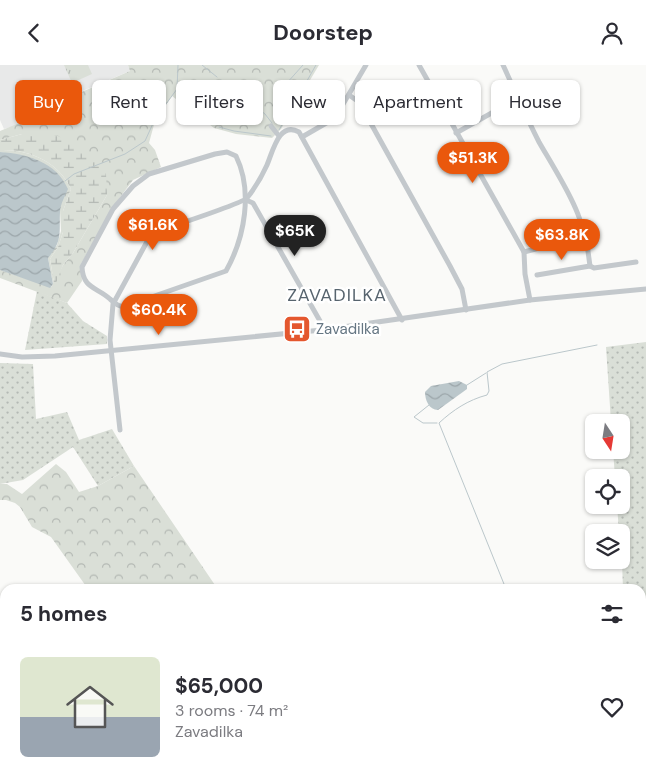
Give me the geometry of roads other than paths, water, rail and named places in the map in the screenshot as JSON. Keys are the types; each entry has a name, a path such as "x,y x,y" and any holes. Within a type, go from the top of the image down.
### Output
{"street":[{"path":"302,137 328,122 339,111 366,65"},
{"path":"419,65 524,252 525,274 530,300"},
{"path":"503,65 510,80"},
{"path":"349,95 358,102 450,266 462,289 466,310"},
{"path":"456,133 491,113"},
{"path":"532,125 572,201 583,230 582,235 587,244 590,266"},
{"path":"271,126 279,136"},
{"path":"120,430 111,351 113,304 149,237 246,200 266,166 279,136 288,129 294,129 302,137 402,320"},
{"path":"228,152 236,155 245,182 246,200 241,229 226,271 123,307 113,304 110,299 90,287 82,275 82,267 113,209 134,186 149,174 215,154 228,152"},
{"path":"246,200 253,203 320,321 322,330"},
{"path":"524,252 582,235"},
{"path":"537,275 590,266 594,268 636,262"},
{"path":"0,354 22,357 111,351 322,330 402,320 530,300 646,289"}],"water":[{"path":"0,152 31,157 40,161 56,172 68,189 60,209 58,241 48,258 53,284 50,288 0,270"},
{"path":"459,381 467,385 467,389 438,410 430,406 425,392 431,386"}],"waterway":[{"path":"65,181 74,174 125,154 145,141 155,119 177,89 178,65"},
{"path":"202,65 217,77"},
{"path":"290,80 303,65"},
{"path":"279,130 316,65"},
{"path":"263,112 272,123"},
{"path":"219,127 271,136"},
{"path":"504,584 439,423 461,406 487,395 489,391 487,372 502,364 597,345"},
{"path":"467,385 486,373"},
{"path":"429,405 414,417 423,423 437,423"}],"place":[{"name":"Zavadilka","path":"297,329"}],"district":[{"name":"ZAVADILKA","path":"337,295"}]}
